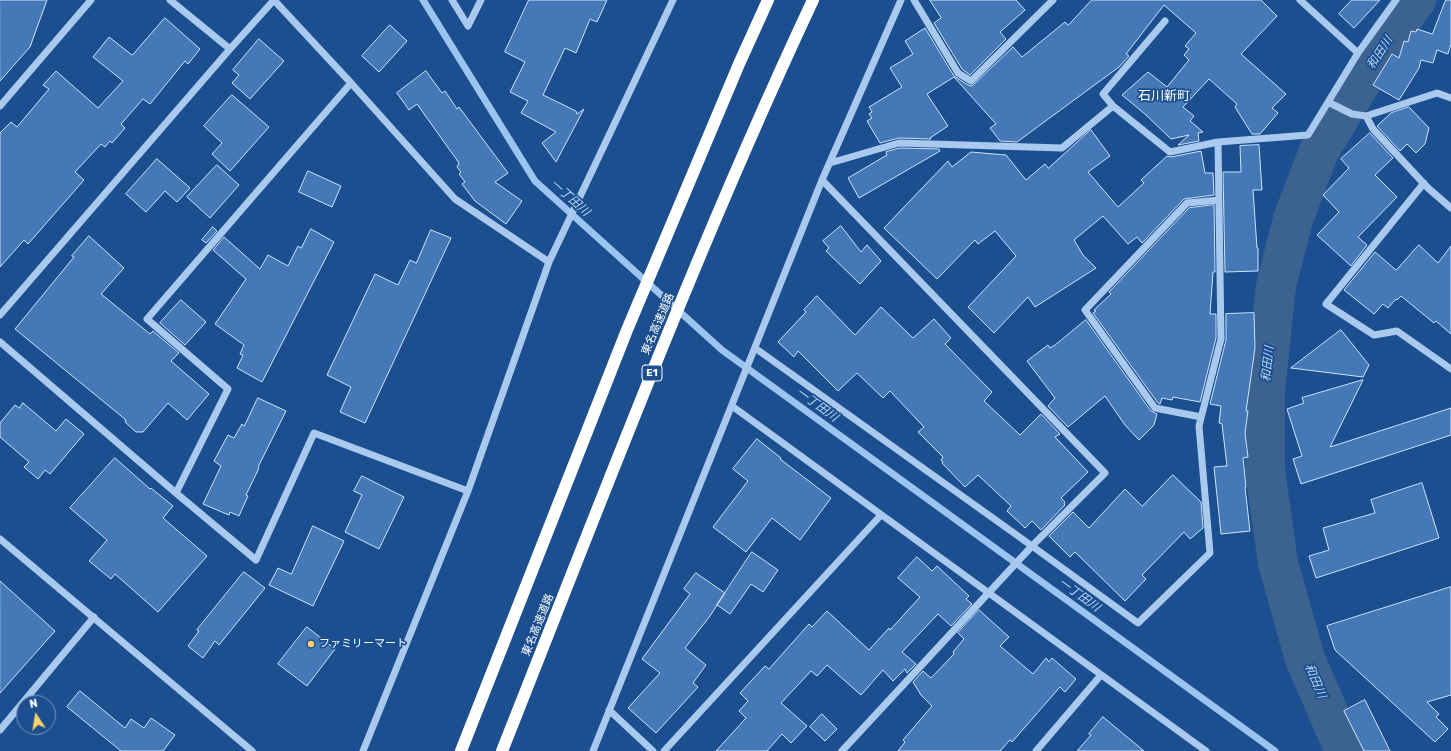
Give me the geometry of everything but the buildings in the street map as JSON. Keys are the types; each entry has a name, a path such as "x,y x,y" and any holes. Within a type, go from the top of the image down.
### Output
{"highway":[{"path":"461,751 627,330 739,64 768,0"},
{"name":"東名高速道路","path":"502,751 665,340 773,84 813,0"}],"street":[{"path":"0,106 91,0"},
{"path":"170,0 230,49"},
{"path":"0,315 274,0 455,199 549,262"},
{"path":"452,0 468,26 481,0"},
{"path":"363,751 468,490 549,262 673,0"},
{"path":"593,751 822,180 901,0"},
{"path":"914,0 958,73 971,81 1053,0"},
{"path":"1300,0 1358,53"},
{"path":"1165,21 1103,94 1113,106 1170,152 1218,142 1308,135 1331,104 1358,53 1396,0"},
{"path":"176,493 228,389 147,319 351,83"},
{"path":"1331,104 1352,114 1366,116 1437,93 1451,98"},
{"path":"830,163 899,143 1062,148 1113,106"},
{"path":"1366,116 1373,129 1424,183 1451,208"},
{"path":"755,348 1138,623 1210,553 1199,426 1221,339 1218,142"},
{"path":"822,180 1105,473 1032,546 842,751"},
{"path":"1424,183 1326,304 1374,335 1397,331 1451,369"},
{"path":"1201,417 1155,408 1085,310 1187,203 1219,200"},
{"path":"0,342 256,560 314,433 468,490"},
{"path":"732,406 1206,751"},
{"path":"664,751 881,515"},
{"path":"0,539 252,751"},
{"path":"1,727 94,617"},
{"path":"1036,751 1101,675"},
{"path":"609,710 653,751"}],"waterway":[{"name":"一丁田川","path":"423,0 535,181 722,350 1275,751"},
{"name":"和田川","path":"1345,751 1305,659 1278,563 1265,470 1265,391 1276,286 1293,219 1319,151 1386,41 1416,0"}],"place":[{"name":"ファミリーマート","path":"311,644"}],"district":[{"name":"石川新町","path":"1164,96"}]}
